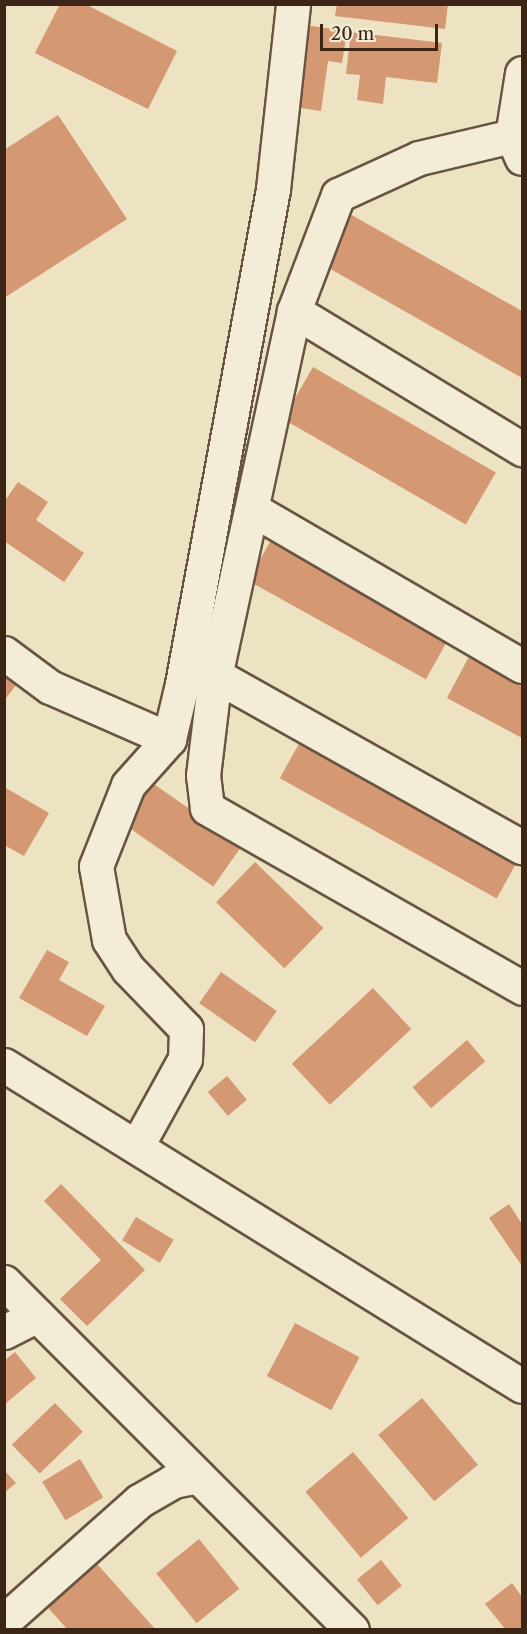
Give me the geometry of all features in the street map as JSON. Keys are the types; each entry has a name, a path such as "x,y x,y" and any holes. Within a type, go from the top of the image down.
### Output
{"street":[{"path":"138,1144 185,1059 186,1029 128,969 109,940 96,866 128,785 169,739 273,189 293,4"},
{"path":"522,73 517,147 419,158 338,195 294,310 216,675 202,776 207,808 522,988"},
{"path":"294,310 522,449"},
{"path":"252,509 522,666"},
{"path":"4,653 50,687 169,739"},
{"path":"216,675 522,847"},
{"path":"4,1065 138,1144 522,1386"},
{"path":"4,1282 352,1629"},
{"path":"4,1332 37,1315"},
{"path":"4,1621 139,1502 173,1481 198,1476"}],"building":[{"path":"60,4 85,4 177,51 148,109 35,53"},
{"path":"337,4 448,4 445,29 335,16"},
{"path":"298,24 347,31 342,63 328,61 321,111 287,106"},
{"path":"351,32 442,43 437,83 386,77 383,104 357,100 360,75 346,74"},
{"path":"58,115 127,219 4,298 4,150"},
{"path":"348,213 522,311 522,378 320,263"},
{"path":"313,367 496,472 466,524 283,419"},
{"path":"18,482 48,502 36,520 84,553 64,582 4,541 4,502"},
{"path":"276,531 454,629 426,679 248,581"},
{"path":"473,649 522,676 522,738 447,698"},
{"path":"4,677 16,685 4,701"},
{"path":"306,731 522,851 497,898 280,778"},
{"path":"151,782 242,846 213,887 122,823"},
{"path":"4,787 49,813 24,856 4,845"},
{"path":"255,862 323,928 284,968 216,902"},
{"path":"47,950 69,962 59,980 105,1006 87,1036 19,998"},
{"path":"221,972 277,1011 255,1042 199,1003"},
{"path":"373,988 411,1029 330,1105 292,1064"},
{"path":"467,1040 485,1061 431,1108 413,1087"},
{"path":"227,1076 247,1100 228,1116 208,1092"},
{"path":"61,1184 145,1270 87,1326 60,1299 101,1260 44,1201"},
{"path":"509,1204 522,1224 522,1266 489,1218"},
{"path":"136,1217 174,1240 160,1263 122,1240"},
{"path":"295,1323 359,1357 331,1410 267,1376"},
{"path":"15,1352 36,1378 5,1404 5,1360"},
{"path":"422,1398 478,1465 434,1501 378,1435"},
{"path":"55,1403 83,1432 40,1473 12,1445"},
{"path":"353,1452 408,1518 361,1558 306,1492"},
{"path":"80,1459 103,1498 65,1520 42,1482"},
{"path":"4,1470 16,1483 4,1493"},
{"path":"199,1539 239,1589 197,1623 156,1574"},
{"path":"90,1556 156,1630 68,1630 41,1600"},
{"path":"381,1560 402,1586 378,1605 357,1580"},
{"path":"512,1583 522,1597 522,1630 506,1630 485,1604"}]}
